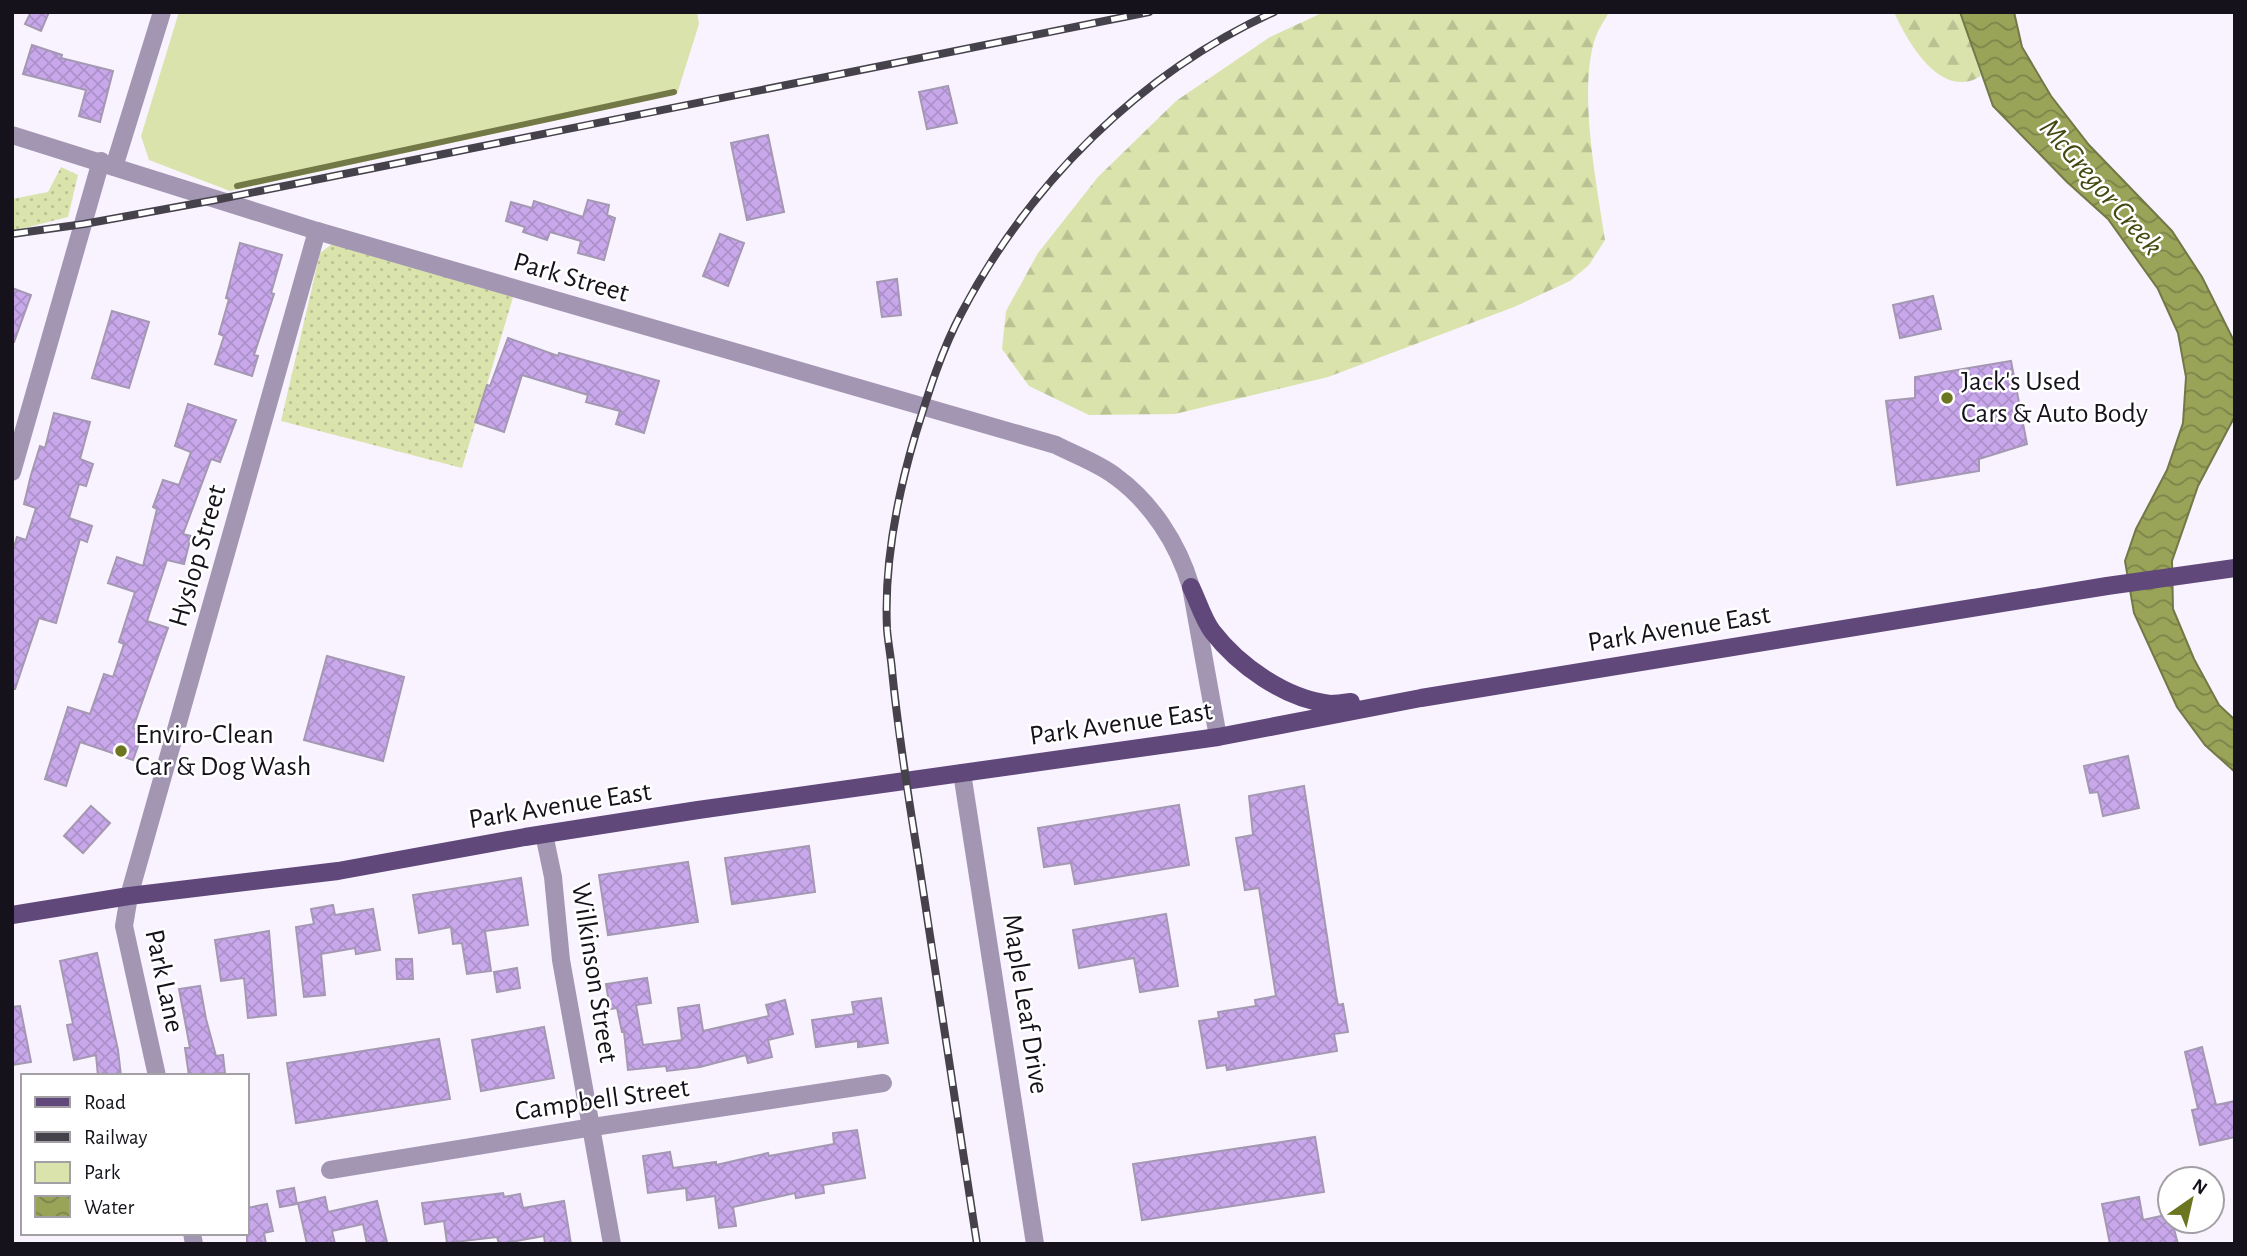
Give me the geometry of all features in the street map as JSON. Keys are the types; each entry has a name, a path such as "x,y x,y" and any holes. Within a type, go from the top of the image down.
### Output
{"main road":[{"name":"Park Avenue East","path":"12,915 129,896 338,871 544,834 1218,737 1421,698 2107,586 2235,568"},
{"path":"1191,587 1210,628 1224,645 1234,656 1280,687 1330,704 1421,698"}],"street":[{"path":"12,472 107,164 162,12"},
{"name":"Park Street","path":"12,135 317,230 1056,445 1112,474 1135,492 1164,528 1187,572 1191,587 1218,737"},
{"name":"Hyslop Street","path":"129,896 317,230"},
{"name":"Maple Leaf Drive","path":"962,773 1035,1244"},
{"name":"Wilkinson Street","path":"544,834 552,877 561,960 612,1244"},
{"name":"Park Lane","path":"129,896 124,926 157,1074"},
{"name":"Campbell Street","path":"330,1170 883,1083"}],"green space":[{"path":"179,12 697,12 699,24 677,94 230,191 149,160 141,136"},
{"path":"1324,12 1609,12 1596,36 1588,82 1590,137 1605,240 1589,265 1570,281 1514,307 1328,377 1175,414 1089,415 1029,386 1002,349 1006,311 1038,253 1098,177 1176,101 1270,37"},
{"path":"1894,12 1960,12 1981,76 1966,82 1952,81 1940,75 1917,52"},
{"path":"61,167 78,175 68,217 12,231 12,199 48,192"},
{"path":"332,244 514,294 462,468 281,421 320,253"}],"water":[{"name":"McGregor Creek","path":"1960,12 2014,12 2022,47 2051,96 2089,145 2172,231 2202,277 2235,343 2235,416 2198,486 2172,561 2173,609 2194,659 2219,705 2235,720 2235,772 2205,745 2177,707 2134,613 2125,561 2136,529 2167,470 2183,423 2186,377 2178,333 2158,289 2108,219 2067,182 1993,106"}],"building":[{"path":"31,12 49,12 41,31 25,24"},
{"path":"32,45 62,55 61,58 113,71 100,122 79,116 86,90 23,74"},
{"path":"948,86 957,123 927,129 919,92"},
{"path":"768,135 784,212 747,220 731,143"},
{"path":"588,200 609,205 607,215 615,218 604,260 578,253 581,241 550,232 547,240 523,232 525,227 506,221 511,202 532,208 534,201 583,217"},
{"path":"720,234 744,243 728,286 703,276"},
{"path":"240,243 282,255 271,293 274,294 254,355 258,356 252,376 215,364 224,336 219,334"},
{"path":"897,279 901,315 882,317 877,282"},
{"path":"12,288 31,295 14,342 12,342"},
{"path":"1933,296 1941,329 1900,338 1893,305"},
{"path":"112,311 149,322 129,388 92,378"},
{"path":"508,338 558,356 559,353 659,381 644,433 616,424 620,411 586,402 588,395 522,375 504,432 475,422 487,385 490,386"},
{"path":"2011,361 2027,444 1979,459 1979,471 1897,485 1886,401 1915,398 1915,377"},
{"path":"188,404 236,420 220,462 211,459 183,534 191,536 184,564 167,560 147,621 168,628 133,728 143,732 133,760 80,742 66,786 45,779 68,707 90,714 104,674 113,677 124,644 119,642 135,592 108,583 117,557 143,566 157,509 153,507 163,480 179,485 191,452 175,446"},
{"path":"54,413 90,422 80,459 93,464 86,486 79,484 69,518 92,526 87,542 80,539 56,623 39,618 15,689 12,689 12,554 17,537 26,540 36,508 24,504 40,446 45,448"},
{"path":"327,656 404,677 383,761 304,740"},
{"path":"2128,756 2139,808 2103,816 2098,792 2090,793 2084,766"},
{"path":"1304,786 1336,995 1338,1005 1343,1004 1348,1032 1334,1034 1337,1051 1227,1070 1226,1065 1207,1068 1199,1021 1219,1018 1218,1012 1256,1006 1255,1000 1276,996 1259,888 1245,890 1236,838 1253,835 1249,796"},
{"path":"1179,805 1189,865 1075,884 1071,863 1044,867 1038,828"},
{"path":"91,806 110,823 83,853 64,836"},
{"path":"809,846 815,892 732,904 725,858"},
{"path":"688,862 698,922 608,935 599,875"},
{"path":"521,878 528,925 485,931 491,971 467,974 462,943 453,944 451,927 419,933 413,895"},
{"path":"333,905 335,915 373,909 380,950 356,954 355,948 321,954 325,995 304,997 296,927 314,924 311,909"},
{"path":"1166,914 1178,986 1140,992 1134,958 1079,968 1073,930"},
{"path":"269,931 276,1015 248,1018 244,978 221,981 215,940"},
{"path":"97,953 121,1074 98,1074 96,1055 74,1060 67,1025 73,1024 60,961"},
{"path":"396,959 412,959 413,979 397,979"},
{"path":"517,968 520,988 497,992 494,972"},
{"path":"647,978 651,1003 636,1005 643,1045 682,1040 678,1008 699,1005 703,1031 769,1016 766,1005 785,1000 793,1034 768,1040 772,1057 748,1063 746,1055 700,1067 667,1071 666,1066 628,1070 624,1032 617,1008 610,1009 606,984"},
{"path":"200,986 216,1056 223,1055 225,1073 189,1074 185,1048 190,1048 179,989"},
{"path":"881,998 888,1043 858,1047 858,1041 816,1047 812,1020 854,1014 852,1002"},
{"path":"20,1006 31,1062 12,1065 12,1007"},
{"path":"544,1027 554,1078 481,1091 472,1040"},
{"path":"439,1039 450,1099 296,1123 287,1063"},
{"path":"2202,1047 2216,1105 2235,1101 2235,1137 2200,1145 2192,1110 2198,1109 2185,1052"},
{"path":"857,1130 865,1178 823,1185 824,1193 796,1198 795,1193 733,1207 736,1226 719,1228 715,1196 687,1200 686,1188 648,1193 643,1156 670,1152 673,1168 716,1162 716,1165 768,1153 769,1156 834,1144 833,1133"},
{"path":"1315,1137 1324,1192 1142,1220 1133,1164"},
{"path":"294,1188 297,1204 280,1207 277,1191"},
{"path":"503,1193 504,1197 520,1194 523,1208 564,1201 571,1244 545,1244 544,1236 499,1244 497,1237 447,1243 444,1221 425,1224 422,1203"},
{"path":"325,1197 328,1212 377,1201 387,1242 367,1244 363,1224 332,1231 335,1244 307,1244 298,1203"},
{"path":"2139,1197 2143,1220 2156,1217 2156,1235 2176,1235 2178,1244 2110,1244 2102,1204"},
{"path":"267,1204 273,1231 264,1233 266,1244 247,1244 248,1208"}],"waterway":[{"path":"237,186 674,92"}],"railway":[{"path":"12,234 215,200 1149,12"},
{"path":"977,1244 903,764 887,634 890,556 903,483 925,404 948,342 989,265 1021,219 1055,176 1093,136 1134,100 1178,66 1225,37 1274,12"}],"place":[{"name":"Jack's Used Cars & Auto Body","path":"1947,398"},
{"name":"Enviro-Clean Car & Dog Wash","path":"121,751"}]}
